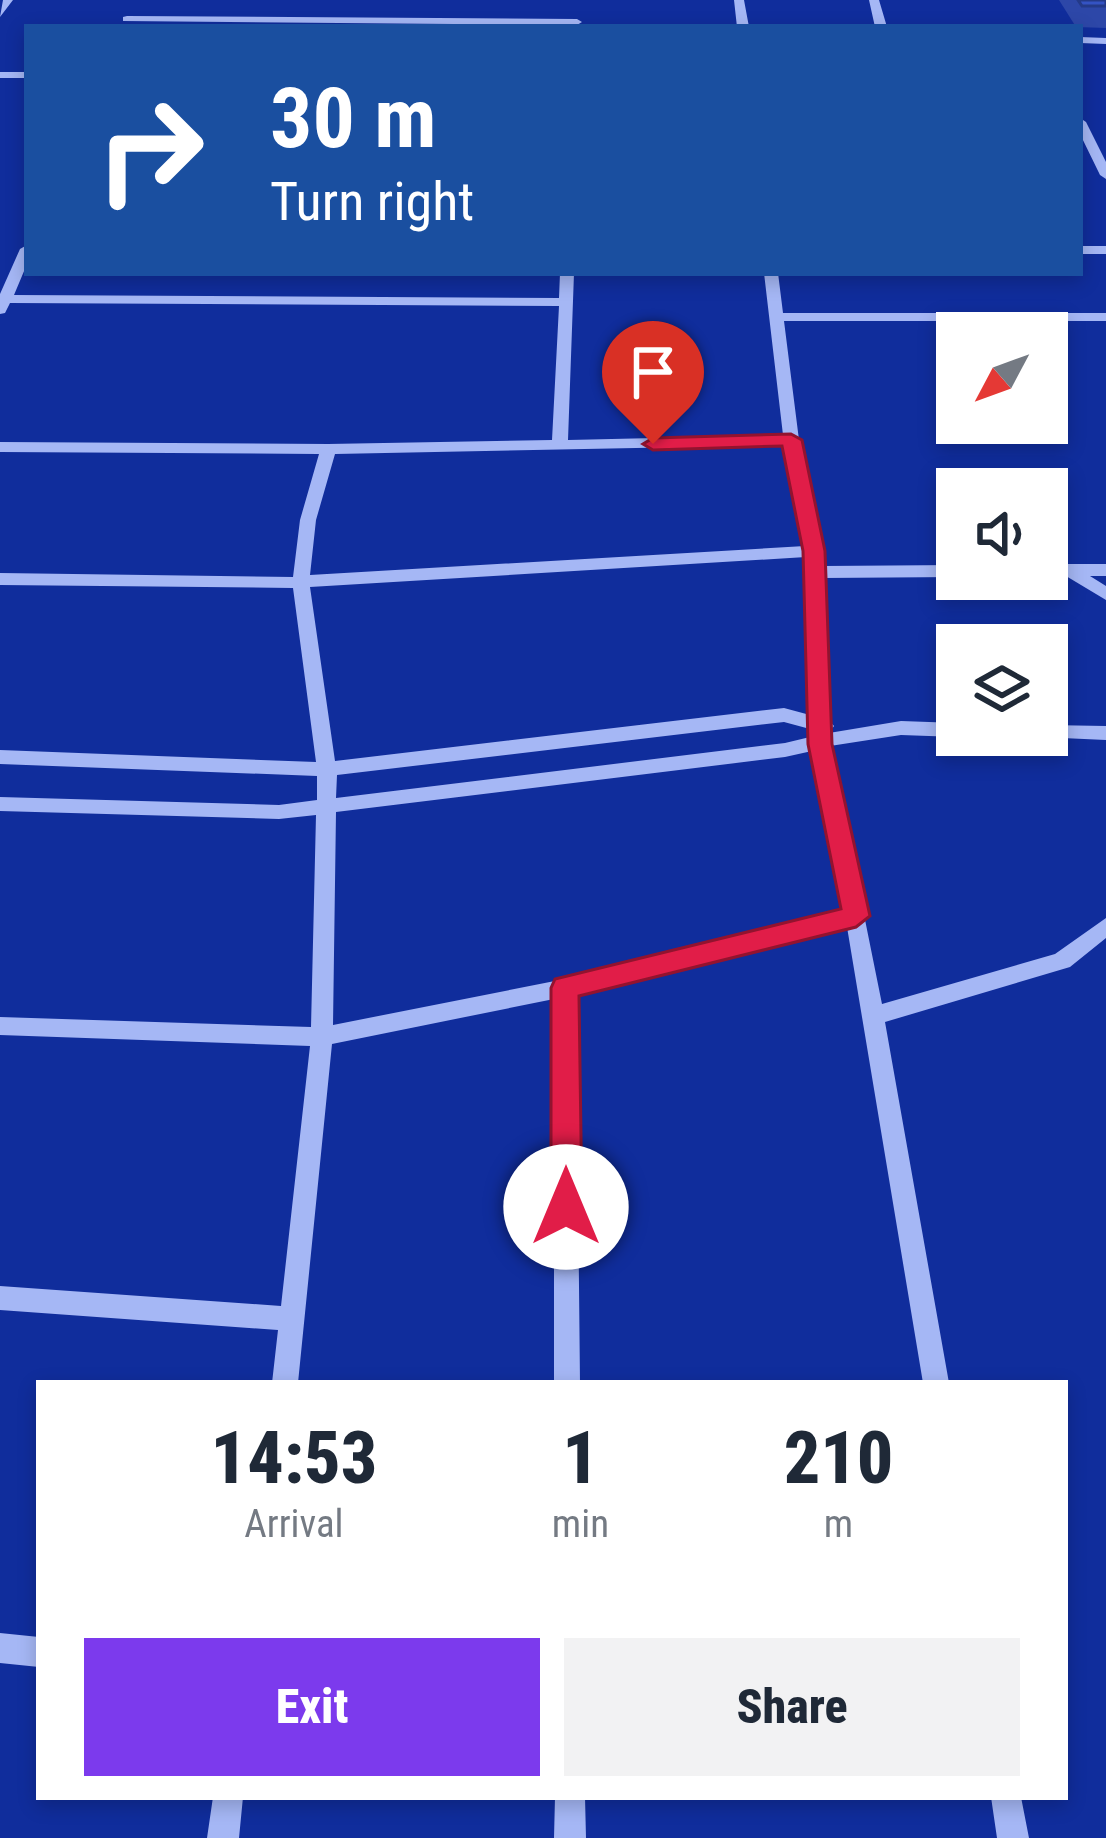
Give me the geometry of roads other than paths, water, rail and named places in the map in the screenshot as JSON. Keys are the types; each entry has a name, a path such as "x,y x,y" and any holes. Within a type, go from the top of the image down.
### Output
{"street":[{"path":"0,14 8,0"},
{"path":"136,0 126,23 577,24 578,0"},
{"path":"1083,128 1106,176"},
{"path":"24,257 3,305 566,302"},
{"path":"560,446 567,276"},
{"path":"771,276 791,440 814,561 819,733 856,916 935,1380"},
{"path":"776,317 1106,317"},
{"path":"0,447 328,449 791,440"},
{"path":"285,1380 322,1037 328,806 301,582 308,520 328,449"},
{"path":"0,579 301,582 814,561 936,570"},
{"path":"1070,570 1106,570"},
{"path":"1070,570 1106,594"},
{"path":"0,757 327,769 784,715 819,733"},
{"path":"0,804 215,812 328,806 819,733 936,729"},
{"path":"1068,732 1106,733"},
{"path":"0,1026 322,1037 565,988 856,916"},
{"path":"874,1016 1062,961 1106,926"},
{"path":"565,988 567,1380"},
{"path":"0,1298 294,1319"},
{"path":"0,1648 36,1652"},
{"path":"223,1838 228,1800"},
{"path":"570,1800 570,1838"},
{"path":"1006,1800 1012,1838"}]}
